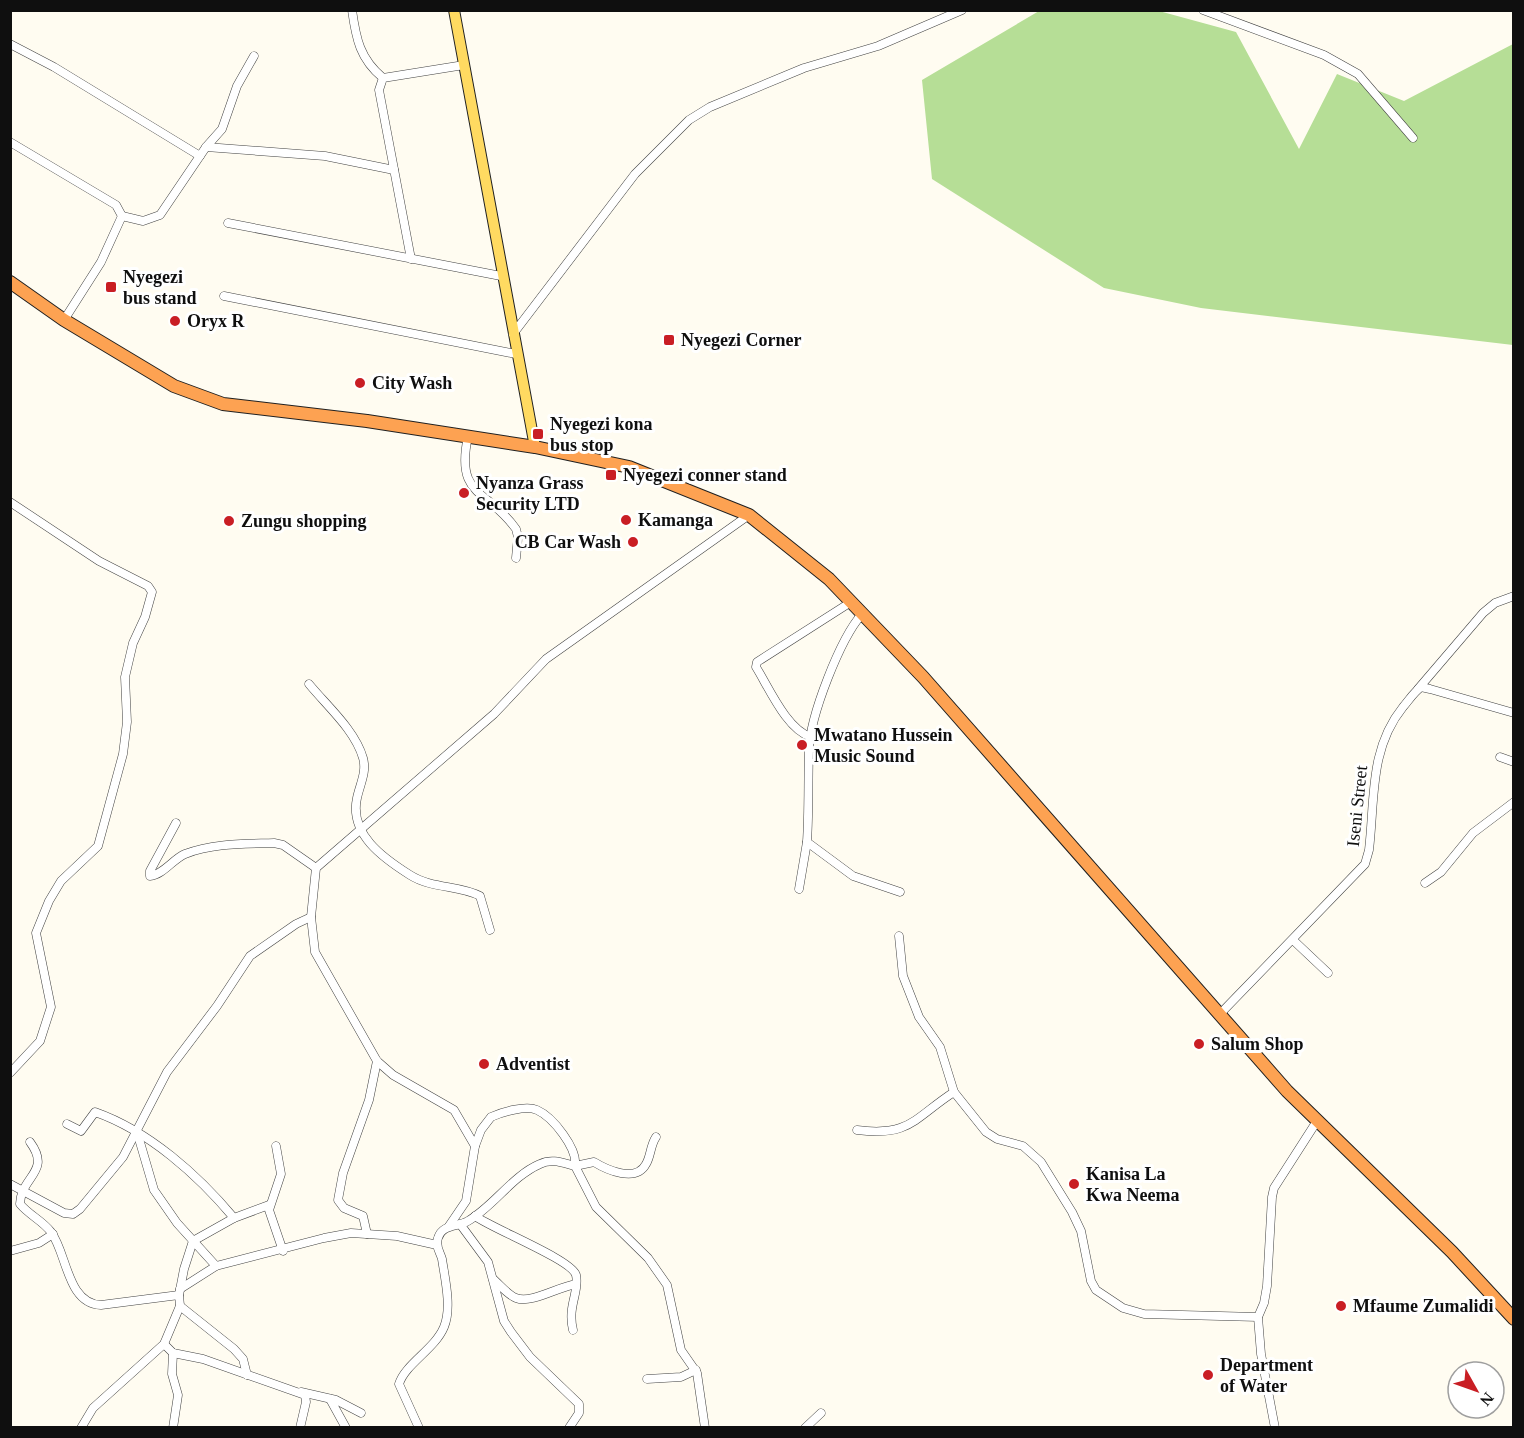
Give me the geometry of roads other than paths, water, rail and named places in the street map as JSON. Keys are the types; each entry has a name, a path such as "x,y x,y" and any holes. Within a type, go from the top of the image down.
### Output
{"highway":[{"path":"10,282 64,320 174,386 223,404 535,447 628,467 749,515 829,579 851,602 931,686 1219,1015 1317,1121 1452,1252 1514,1318"}],"main road":[{"path":"454,10 501,276 535,447"}],"street":[{"path":"352,10 360,51 366,63 383,78"},
{"path":"513,334 635,174 689,120 710,107 804,68 878,46 962,10"},
{"path":"1203,10 1324,55 1358,74 1413,138"},
{"path":"10,44 54,67 200,156"},
{"path":"10,142 116,205 122,216 143,221 160,215 206,147 222,129 237,86 254,56"},
{"path":"383,78 464,65"},
{"path":"383,78 379,90 411,259"},
{"path":"206,147 325,156 394,170"},
{"path":"64,320 101,262 122,216"},
{"path":"228,223 501,276"},
{"path":"224,296 516,354"},
{"path":"468,436 464,456 468,481 516,529 518,537 516,558"},
{"path":"10,502 99,561 148,586 152,592 145,617 133,643 125,677 127,722 123,754 98,846 61,881 49,901 36,933 51,1007 40,1041 10,1073"},
{"path":"475,1146 454,1110 393,1075 377,1061 315,952 311,917 316,868 494,714 546,659 749,515"},
{"name":"Iseni Street","path":"1219,1015 1365,864 1369,850 1379,750 1398,713 1483,613 1496,603 1514,596"},
{"path":"811,737 800,733 790,724 756,667 757,662 851,602"},
{"path":"800,889 807,842 811,737 832,666 853,624 862,614"},
{"path":"309,684 347,730 362,755 365,771 355,809 360,832 376,849 411,875 431,884 480,896 490,930"},
{"path":"1417,690 1421,687 1430,689 1514,713"},
{"path":"1500,757 1514,762"},
{"path":"1425,883 1441,872 1473,833 1514,802"},
{"path":"176,823 150,876 158,874 178,858 202,849 274,843 283,845 316,868"},
{"path":"807,842 853,876 900,892"},
{"path":"10,1184 60,1212 73,1214 120,1161 167,1072 217,1006 250,956 296,924 311,917"},
{"path":"900,936 903,976 919,1017 943,1055 954,1092 986,1132 997,1139 1023,1146 1041,1162 1081,1231 1091,1281 1104,1297 1122,1308 1144,1314 1258,1317"},
{"path":"1293,940 1328,973"},
{"path":"367,1234 363,1216 344,1208 338,1200 343,1173 369,1100 377,1061"},
{"path":"857,1130 889,1132 897,1130 954,1092"},
{"path":"418,1428 401,1393 399,1382 434,1344 446,1322 448,1307 441,1257 437,1245 440,1233 449,1226 466,1201 475,1146 481,1130 491,1117 534,1109 570,1141 576,1160 575,1166 596,1207 648,1258 665,1282 672,1299 681,1350 696,1370 705,1428"},
{"path":"67,1124 81,1131 95,1112 137,1131 217,1198 234,1218"},
{"path":"1275,1428 1261,1354 1258,1317 1264,1303 1275,1188 1317,1121"},
{"path":"137,1131 151,1184 171,1215 216,1266"},
{"path":"449,1226 460,1224 475,1216 540,1164 554,1161 575,1166 594,1162 610,1172 629,1173 642,1170 656,1137"},
{"path":"30,1142 39,1161 36,1170 22,1191 21,1205 53,1234 61,1250 66,1274 91,1304 101,1305 179,1292 216,1266 351,1233 405,1237 437,1245"},
{"path":"276,1146 281,1174 269,1205 273,1225 283,1251"},
{"path":"81,1428 93,1408 164,1344 180,1306 179,1292 193,1241 234,1218 269,1205"},
{"path":"475,1216 490,1228 565,1262 574,1271 576,1284 570,1314 573,1330"},
{"path":"460,1224 488,1262 504,1321 511,1332 530,1357 579,1404 579,1413 569,1428"},
{"path":"10,1251 39,1243 53,1234"},
{"path":"494,1279 513,1297 527,1301 555,1289 576,1284"},
{"path":"180,1306 234,1349 243,1359 247,1376"},
{"path":"164,1344 173,1353 203,1359 247,1376 330,1399 361,1413"},
{"path":"173,1353 172,1374 178,1398 173,1428"},
{"path":"647,1379 681,1377 696,1370"},
{"path":"298,1391 307,1398 300,1428"},
{"path":"330,1399 346,1428"},
{"path":"805,1428 821,1413"}],"place":[{"name":"Nyegezi bus stand","path":"111,287"},
{"name":"Oryx R","path":"175,321"},
{"name":"Nyegezi Corner","path":"669,340"},
{"name":"City Wash","path":"360,383"},
{"name":"Nyegezi kona bus stop","path":"538,434"},
{"name":"Nyegezi conner stand","path":"611,475"},
{"name":"Nyanza Grass Security LTD","path":"464,493"},
{"name":"Kamanga","path":"626,520"},
{"name":"Zungu shopping","path":"229,521"},
{"name":"CB Car Wash","path":"633,542"},
{"name":"Mwatano Hussein Music Sound","path":"802,745"},
{"name":"Salum Shop","path":"1199,1044"},
{"name":"Adventist","path":"484,1064"},
{"name":"Kanisa La Kwa Neema","path":"1074,1184"},
{"name":"Mfaume Zumalidi","path":"1341,1306"},
{"name":"Department of Water","path":"1208,1375"}]}
